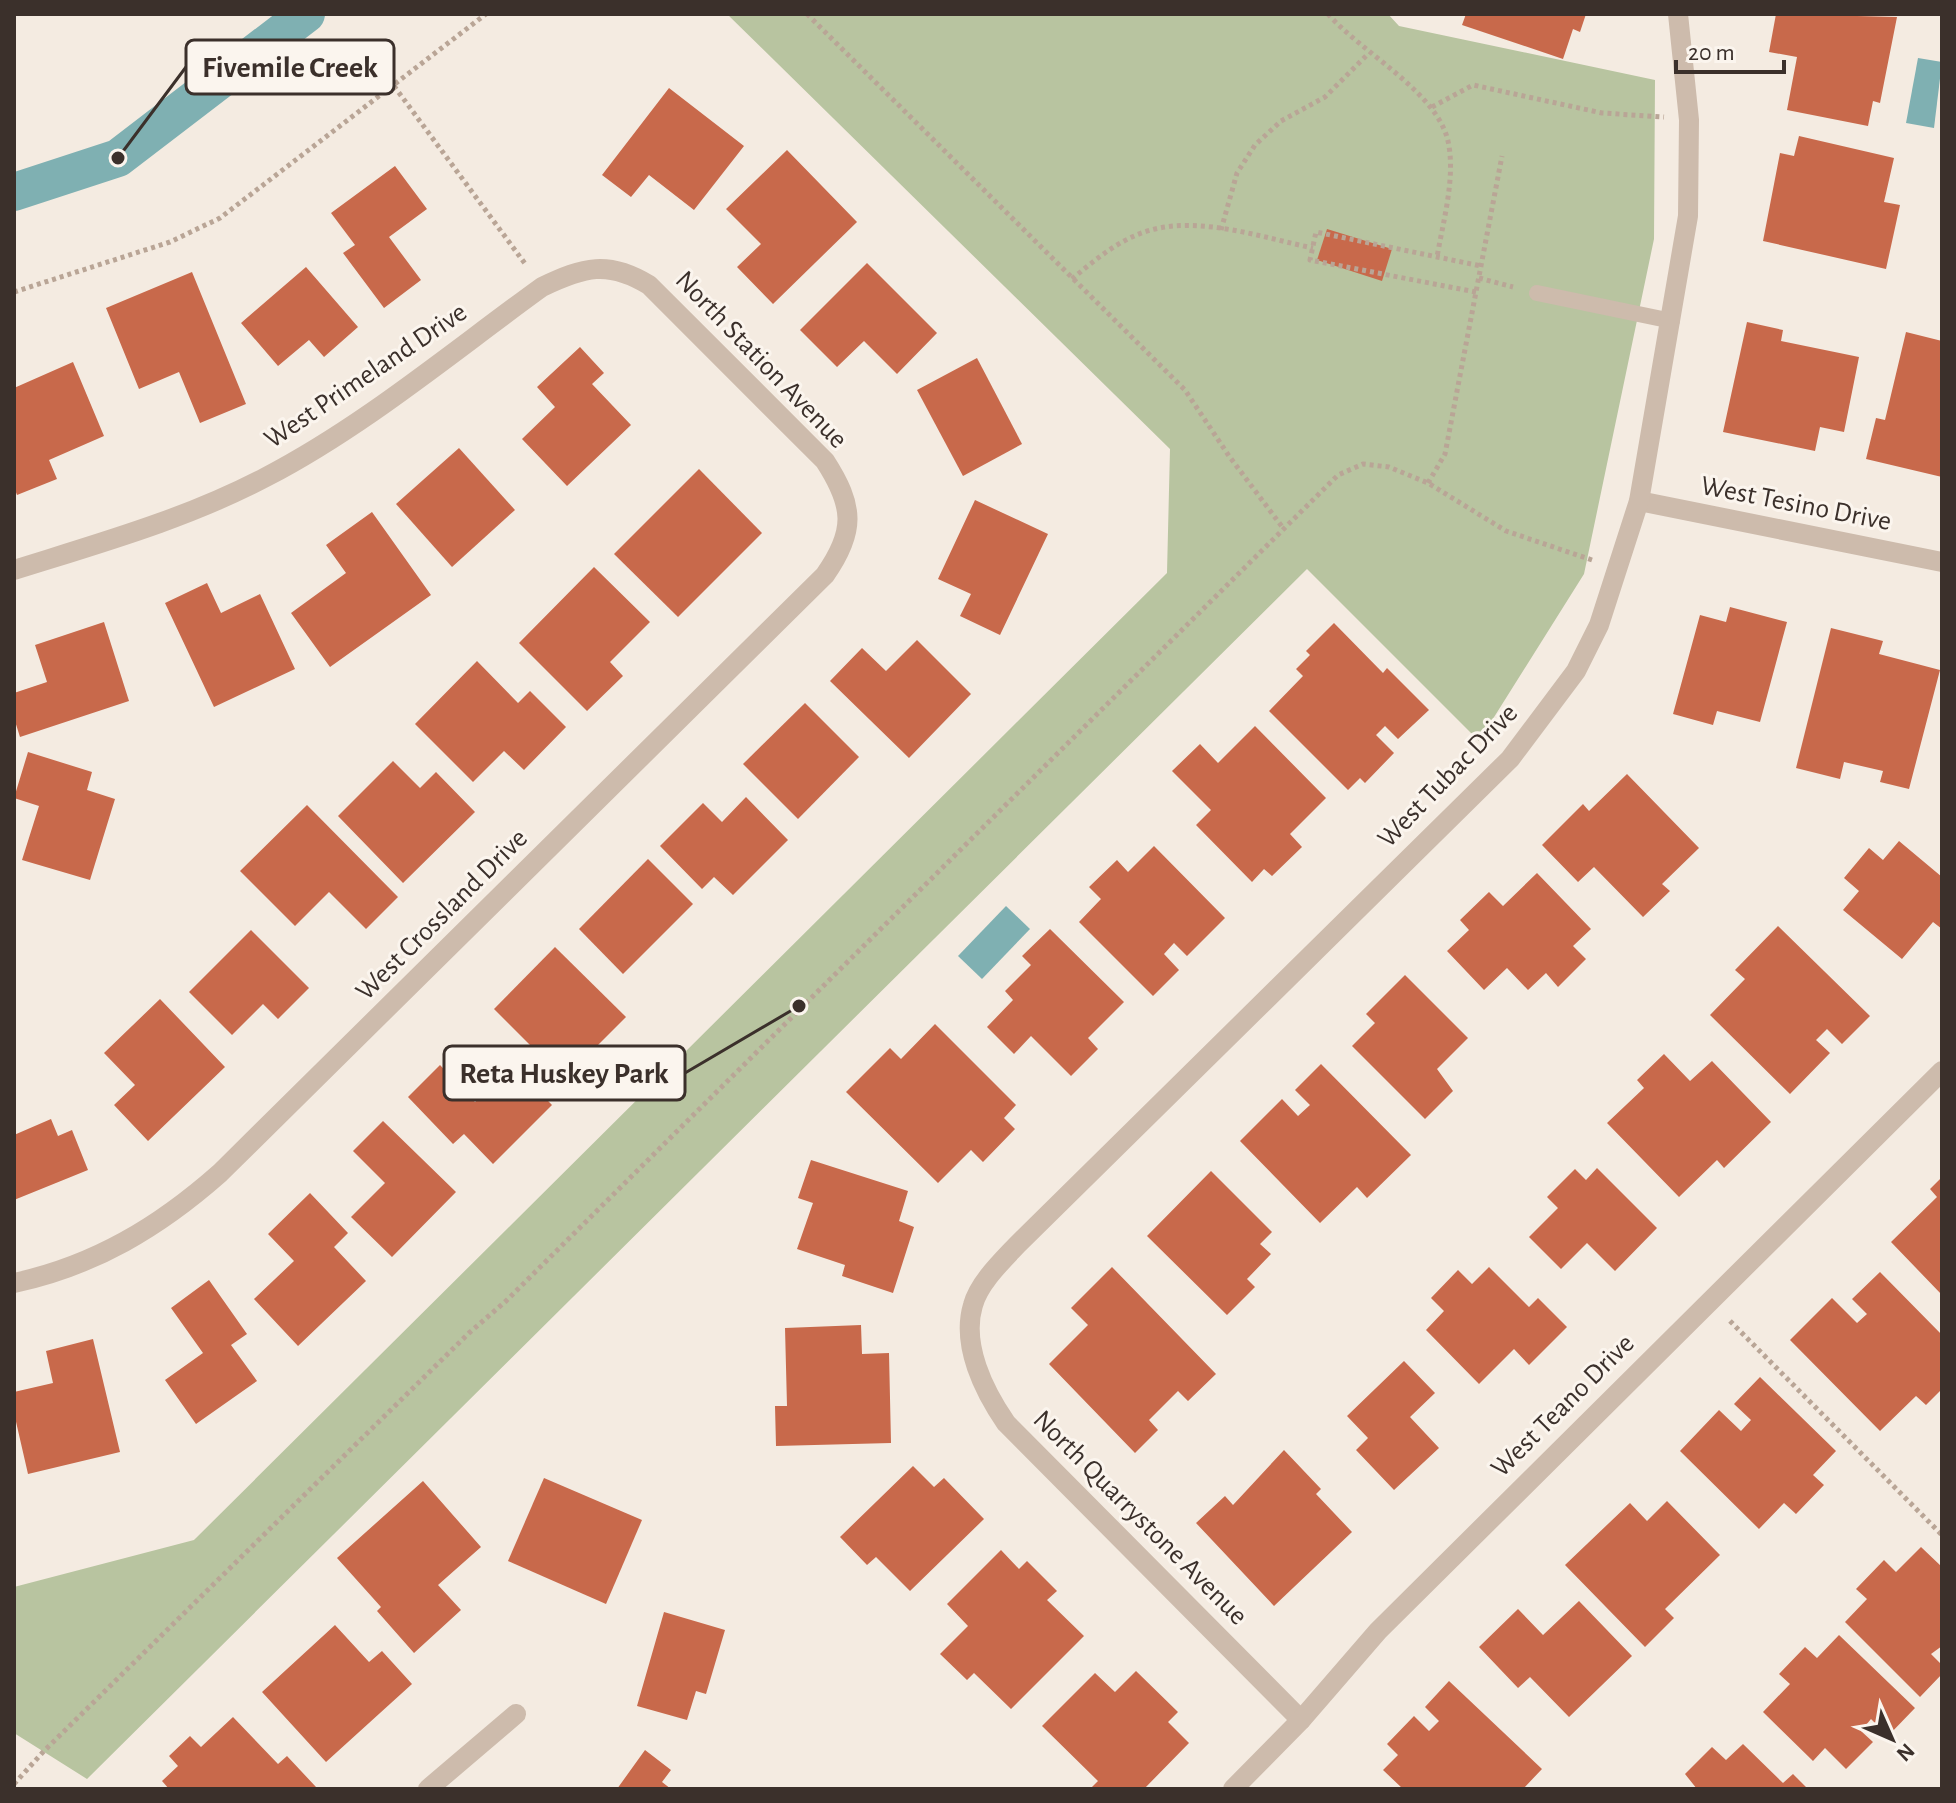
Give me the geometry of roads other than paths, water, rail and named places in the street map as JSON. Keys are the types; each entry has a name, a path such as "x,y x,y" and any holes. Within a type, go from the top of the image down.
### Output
{"street":[{"name":"West Tubac Drive","path":"971,1336 973,1305 992,1272 1510,759 1576,671 1599,625 1639,501 1672,321 1688,216 1689,120 1678,14"},
{"name":"West Primeland Drive","path":"14,570 152,526 267,477 338,434 542,287 575,272 607,268"},
{"name":"North Station Avenue","path":"607,268 628,272 649,285 825,461 842,488 849,517"},
{"name":"West Tesino Drive","path":"1639,501 1942,562"},
{"name":"West Crossland Drive","path":"14,1283 82,1263 120,1246 156,1225 220,1173 825,575 843,549 849,517"},
{"name":"West Teano Drive","path":"1233,1789 1301,1720 1378,1631 1942,1071"},
{"name":"North Quarrystone Avenue","path":"971,1336 986,1394 1006,1423 1301,1720"},
{"path":"428,1789 516,1714"}],"lane":[{"path":"1537,293 1672,321"}],"water":[{"path":"1918,58 1942,62 1934,128 1906,123"},
{"path":"1006,906 1030,929 982,979 958,956"}],"waterway":[{"path":"14,192 118,158 306,14"}],"place":[{"name":"Fivemile Creek","path":"118,158"},
{"name":"Reta Huskey Park","path":"799,1006"}]}
